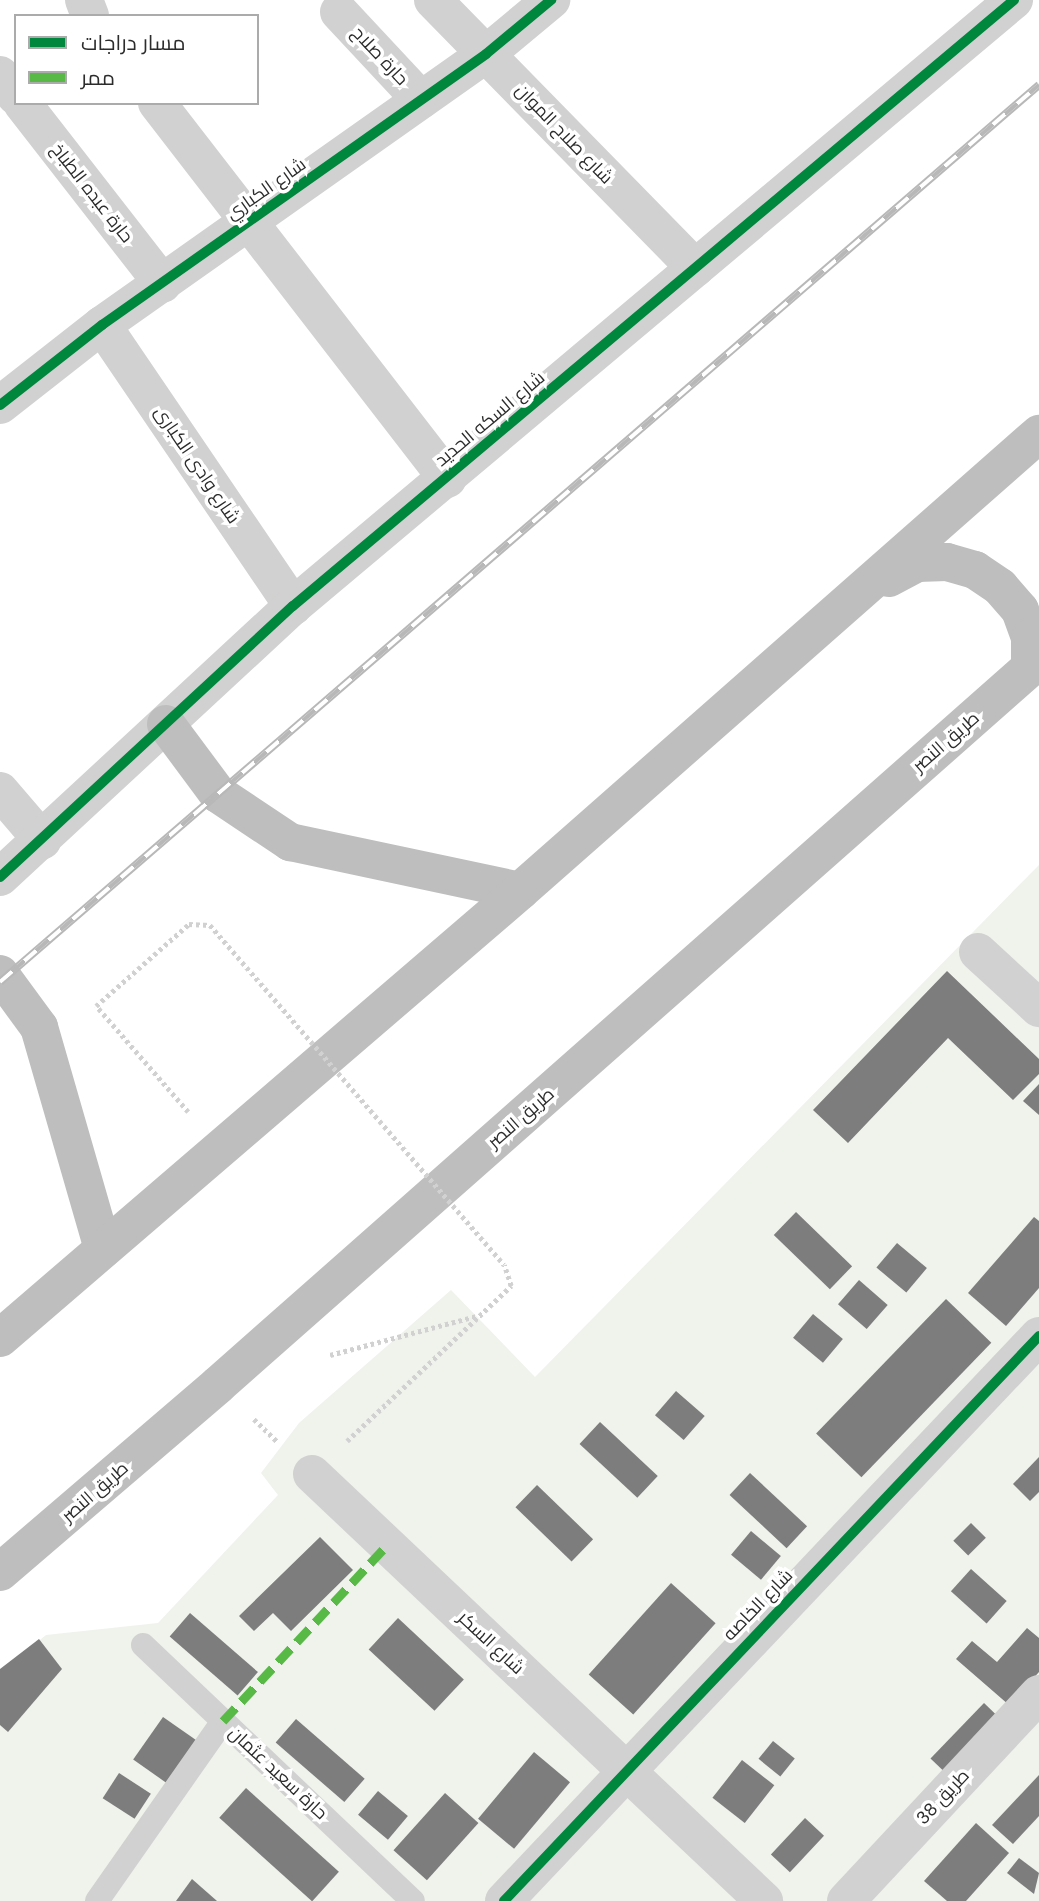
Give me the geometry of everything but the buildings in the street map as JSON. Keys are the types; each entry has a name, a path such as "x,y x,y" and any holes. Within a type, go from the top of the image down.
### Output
{"highway":[{"path":"0,1338 520,891 867,589 1039,434"},
{"path":"867,589 917,563 947,562 975,570 1000,587 1020,610 1030,638 1035,664"},
{"name":"طريق النصر","path":"0,1572 218,1385 1035,664"},
{"path":"166,724 218,794 290,842 520,891"},
{"path":"0,974 38,1027 103,1249"}],"street":[{"name":"شارع صلاح الموان","path":"433,0 695,268"},
{"name":"شارع الكباري","path":"0,405 102,325 486,54 551,0"},
{"name":"شارع السكه الحديد","path":"0,877 293,606 448,479 1014,0"},
{"name":"حارة صلاح","path":"339,12 421,100"},
{"path":"0,75 14,93"},
{"name":"حارة عبده الطباخ","path":"24,105 163,284"},
{"path":"159,105 448,479"},
{"name":"شارع وادى الكبارى","path":"102,325 293,606"},
{"path":"0,791 42,839"},
{"path":"978,952 1039,1008"},
{"name":"شارع الخاصه","path":"504,1901 625,1770 1039,1336"},
{"name":"شارع السكر","path":"312,1474 764,1901"},
{"name":"طريق 38","path":"846,1901 1039,1694"}],"lane":[{"name":"حارة سعيد عثمان","path":"143,1645 413,1901"},
{"path":"97,1901 223,1721"}],"path":[{"path":"218,1385 312,1474 511,1286 504,1265 209,925 188,924 96,1006 220,1149"},
{"path":"322,1357 478,1315"}],"shaded area":[{"path":"1039,865 1039,1901 0,1901 0,1673 46,1635 158,1623 278,1495 261,1473 299,1423 451,1290 535,1377"}],"railway":[{"path":"0,982 1039,85"}],"marked path":[{"path":"223,1721 387,1545"}],"cycle path":[{"path":"0,405 102,325 486,54 551,0"},
{"path":"0,877 293,606 1014,0"},
{"path":"504,1901 1039,1336"}]}
